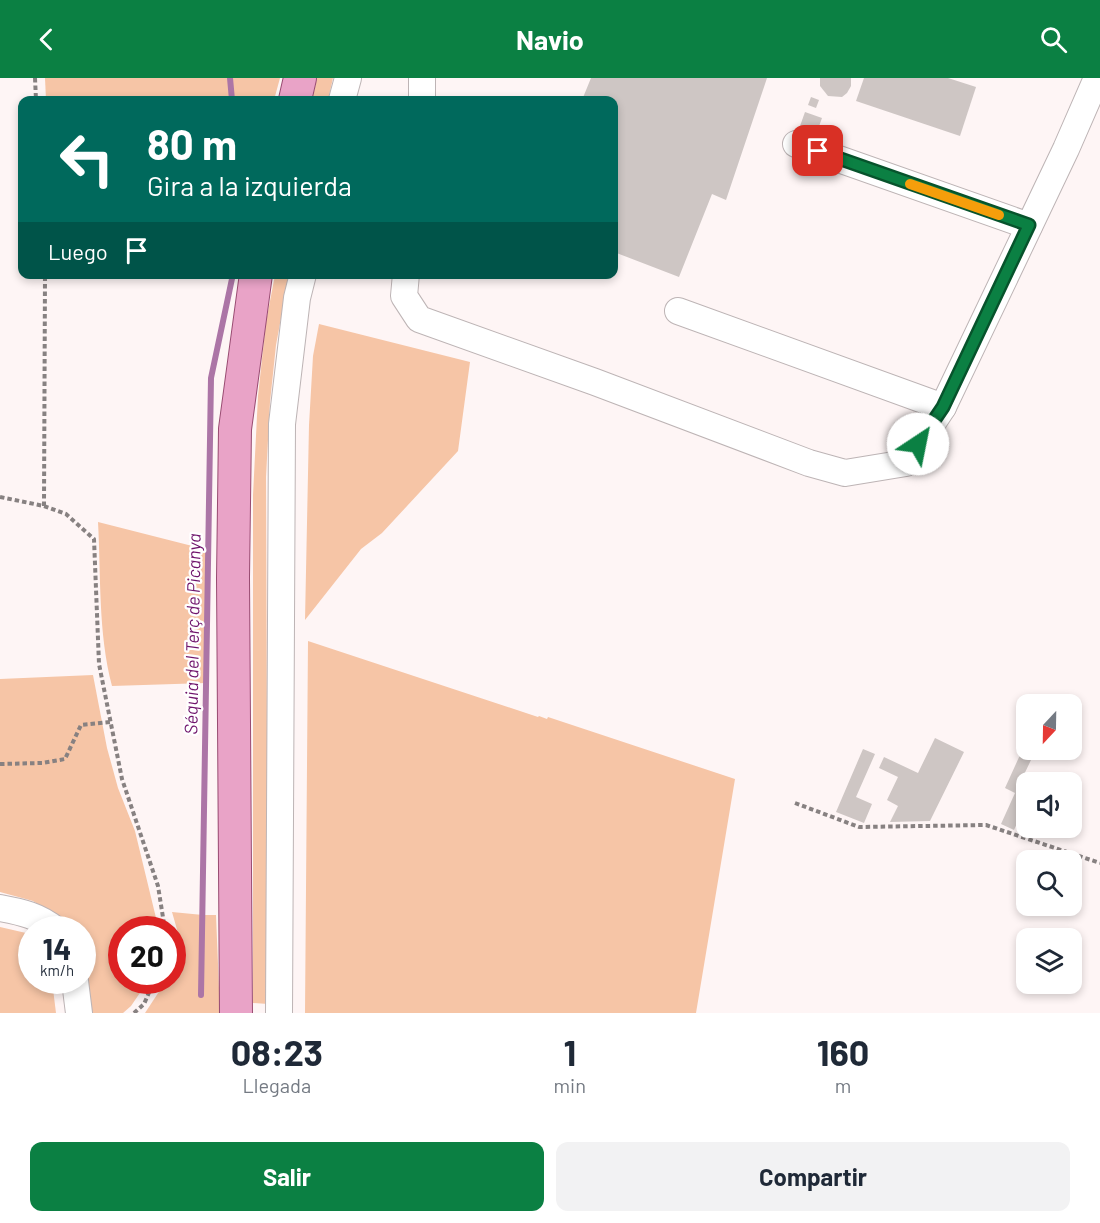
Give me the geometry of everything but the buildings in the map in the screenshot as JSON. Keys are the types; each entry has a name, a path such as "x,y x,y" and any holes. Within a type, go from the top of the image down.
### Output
{"main road":[{"path":"296,96 300,78"},
{"path":"236,1013 233,578 235,429 255,279"}],"street":[{"path":"343,96 348,78"},
{"path":"422,78 422,96"},
{"path":"406,279 404,296 420,319 809,463 845,473 906,463 943,407 1097,78"},
{"path":"796,144 1029,225"},
{"path":"279,1013 282,424 297,298 302,279"},
{"path":"678,310 943,407"},
{"path":"0,908 35,916"},
{"path":"77,994 79,1013"}],"path":[{"path":"35,78 36,96"},
{"path":"44,506 45,279"},
{"path":"0,497 44,506 66,514 94,539 99,664 122,779 158,886 163,916"},
{"path":"0,764 42,763 65,759 81,725 111,722"},
{"path":"795,803 859,827 986,825 1100,863"},
{"path":"134,1013 144,1004 148,994"}],"shaded area":[{"path":"45,78 280,78 275,96 46,96"},
{"path":"317,78 333,78 329,96 313,96"},
{"path":"274,279 288,279 276,345 266,477 268,1004 253,1003 253,495 258,396 266,322"},
{"path":"319,324 470,362 458,451 382,533 361,549 305,620 309,425 313,356"},
{"path":"98,522 208,550 206,683 112,686 102,625"},
{"path":"308,641 735,779 696,1013 305,1013"},
{"path":"93,675 107,748 118,788 135,831 156,916 108,916 108,994 139,994 123,1013 88,1013 86,994 96,994 96,916 55,916 33,901 0,892 0,679"},
{"path":"172,912 216,915 220,1013 145,1013 157,994 186,994 186,916 173,916"},
{"path":"0,927 18,931 18,994 54,994 56,1013 0,1013"}],"waterway":[{"name":"Séquia del Terç de Picanya","path":"230,78 232,96"},
{"name":"Séquia del Terç de Picanya","path":"201,995 211,378 232,279"}],"slow traffic":[{"path":"910,184 999,215"}],"route":[{"path":"818,151 1029,225 943,407 918,444"}]}
